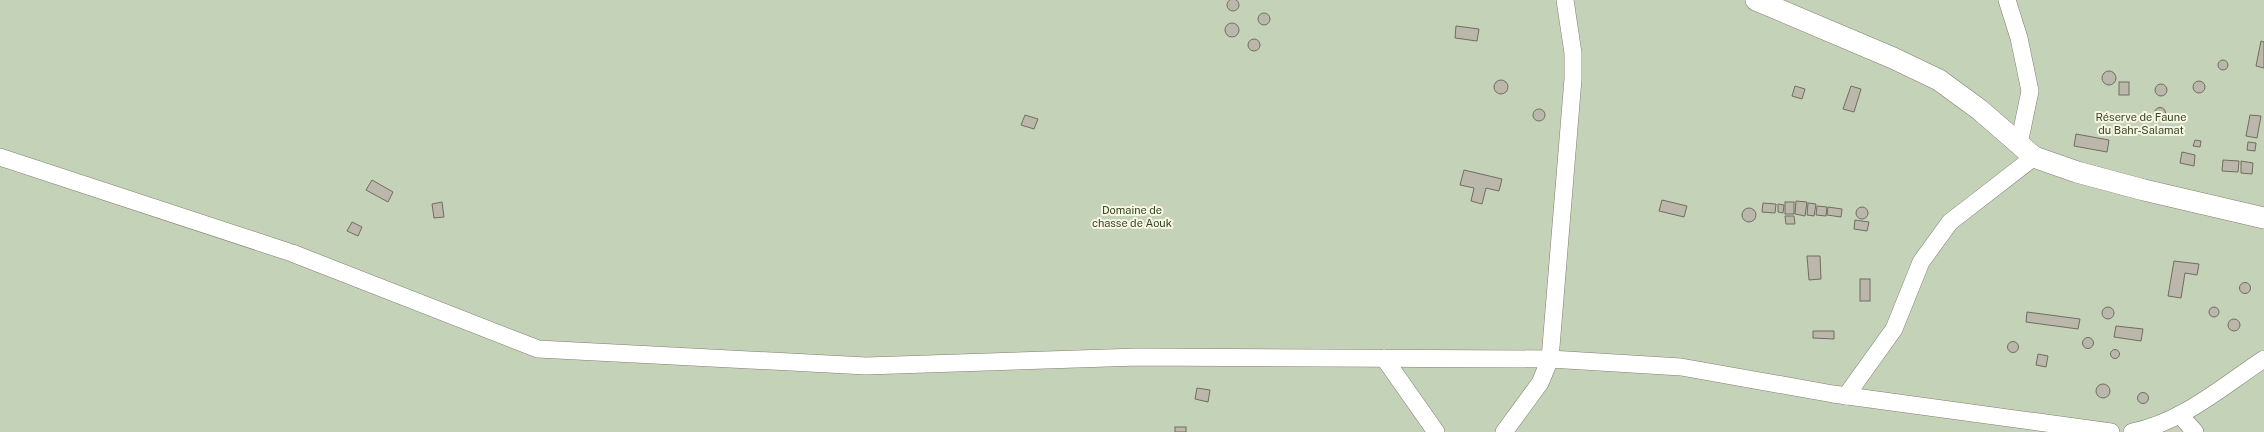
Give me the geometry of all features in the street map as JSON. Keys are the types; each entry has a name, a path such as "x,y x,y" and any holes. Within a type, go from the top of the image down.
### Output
{"main road":[{"path":"1756,0 1893,58 1939,80 1980,110 2026,150 2078,172 2144,190 2264,218"}],"street":[{"path":"1504,432 1540,383 1550,359 1573,78 1573,53 1565,0"},
{"path":"1846,396 1894,329 1921,262 1950,222 2026,150 2030,90 2019,38 2007,0"},
{"path":"0,157 292,253 538,349 866,366 1138,357 1550,359 1681,367 1846,396 2111,432"},
{"path":"1384,358 1436,432"},
{"path":"2132,432 2150,429 2180,415 2264,359"},
{"path":"2180,415 2195,432"}],"green space":[{"name":"Domaine de chasse de Aouk","path":"0,0 2264,0 2264,432 0,432"}],"building":[{"path":"1231,-1 1235,-1 1239,5 1235,11 1231,11 1227,7 1227,3"},
{"path":"1264,13 1268,15 1270,19 1268,23 1264,25 1260,23 1258,19 1260,15"},
{"path":"1232,23 1237,25 1239,30 1237,35 1232,37 1227,35 1225,30 1227,25"},
{"path":"1456,26 1479,29 1477,41 1455,38"},
{"path":"1252,39 1256,39 1260,45 1256,51 1252,51 1248,47 1248,43"},
{"path":"2261,41 2264,42 2264,68 2256,66"},
{"path":"2221,60 2225,60 2227,61 2227,69 2221,70 2218,67 2218,63"},
{"path":"2109,71 2114,73 2116,78 2114,83 2109,85 2104,83 2102,78 2104,73"},
{"path":"1501,80 1506,82 1508,87 1506,92 1501,94 1496,92 1494,87 1496,82"},
{"path":"2201,81 2204,82 2204,92 2197,93 2194,92 2193,85 2194,82"},
{"path":"2119,82 2129,82 2129,95 2119,95"},
{"path":"2163,84 2166,85 2166,95 2159,96 2156,95 2155,88 2156,85"},
{"path":"1795,86 1805,89 1802,99 1792,96"},
{"path":"1851,86 1861,89 1854,112 1843,109"},
{"path":"2158,108 2162,108 2164,109 2164,117 2158,118 2155,115 2155,111"},
{"path":"1541,109 1544,110 1544,120 1537,121 1534,120 1533,113 1534,110"},
{"path":"1025,115 1038,119 1034,129 1021,125"},
{"path":"2250,115 2261,116 2257,138 2246,136"},
{"path":"2076,134 2109,140 2107,152 2074,146"},
{"path":"2195,140 2201,141 2200,147 2193,146"},
{"path":"2248,142 2256,143 2255,151 2247,150"},
{"path":"2182,152 2195,155 2194,166 2180,163"},
{"path":"2223,160 2239,161 2238,172 2222,171"},
{"path":"2241,161 2253,163 2252,174 2241,173"},
{"path":"1464,170 1502,179 1499,191 1486,188 1482,204 1471,201 1474,188 1460,185"},
{"path":"372,180 393,192 388,202 366,190"},
{"path":"1662,200 1687,206 1684,217 1659,211"},
{"path":"1796,201 1807,202 1805,216 1795,214"},
{"path":"442,202 444,217 434,218 432,204"},
{"path":"1785,202 1794,202 1794,214 1785,214"},
{"path":"1763,203 1776,204 1775,213 1762,212"},
{"path":"1808,203 1816,204 1814,216 1807,215"},
{"path":"1778,204 1784,205 1783,213 1778,212"},
{"path":"1817,206 1827,207 1826,216 1816,215"},
{"path":"1828,207 1842,209 1841,217 1827,215"},
{"path":"1864,207 1867,208 1867,218 1860,219 1857,218 1856,211 1857,208"},
{"path":"1749,208 1754,210 1756,215 1754,220 1749,222 1744,220 1742,215 1744,210"},
{"path":"1785,216 1794,216 1795,224 1786,224"},
{"path":"1855,220 1869,222 1867,231 1854,229"},
{"path":"352,222 362,227 358,236 347,231"},
{"path":"1807,256 1820,256 1821,279 1809,280"},
{"path":"2174,261 2199,264 2197,275 2185,273 2181,298 2168,296"},
{"path":"1860,279 1870,279 1870,301 1860,301"},
{"path":"2245,282 2249,284 2251,288 2249,292 2245,294 2241,292 2239,288 2241,284"},
{"path":"2108,307 2112,309 2114,313 2112,317 2108,319 2104,317 2102,313 2104,309"},
{"path":"2214,307 2219,312 2214,317 2209,312"},
{"path":"2027,312 2080,319 2078,329 2026,322"},
{"path":"2232,319 2236,319 2240,325 2236,331 2232,331 2228,327 2228,323"},
{"path":"2116,326 2143,329 2141,341 2114,337"},
{"path":"1813,331 1834,331 1834,339 1813,338"},
{"path":"2086,338 2090,338 2092,339 2092,347 2086,348 2083,345 2083,341"},
{"path":"2013,341 2017,343 2019,347 2017,351 2013,353 2009,351 2007,347 2009,343"},
{"path":"2115,349 2120,354 2115,359 2110,354"},
{"path":"2038,354 2048,356 2046,367 2036,365"},
{"path":"2100,384 2106,384 2110,388 2110,394 2106,398 2100,398 2096,394 2096,388"},
{"path":"1197,388 1210,390 1208,402 1195,399"},
{"path":"2141,393 2145,393 2147,394 2147,402 2141,403 2138,400 2138,396"},
{"path":"1175,427 1186,427 1186,432 1175,432"}],"park label":[{"name":"Réserve de Faune du Bahr-Salamat","path":"2141,123"}]}
